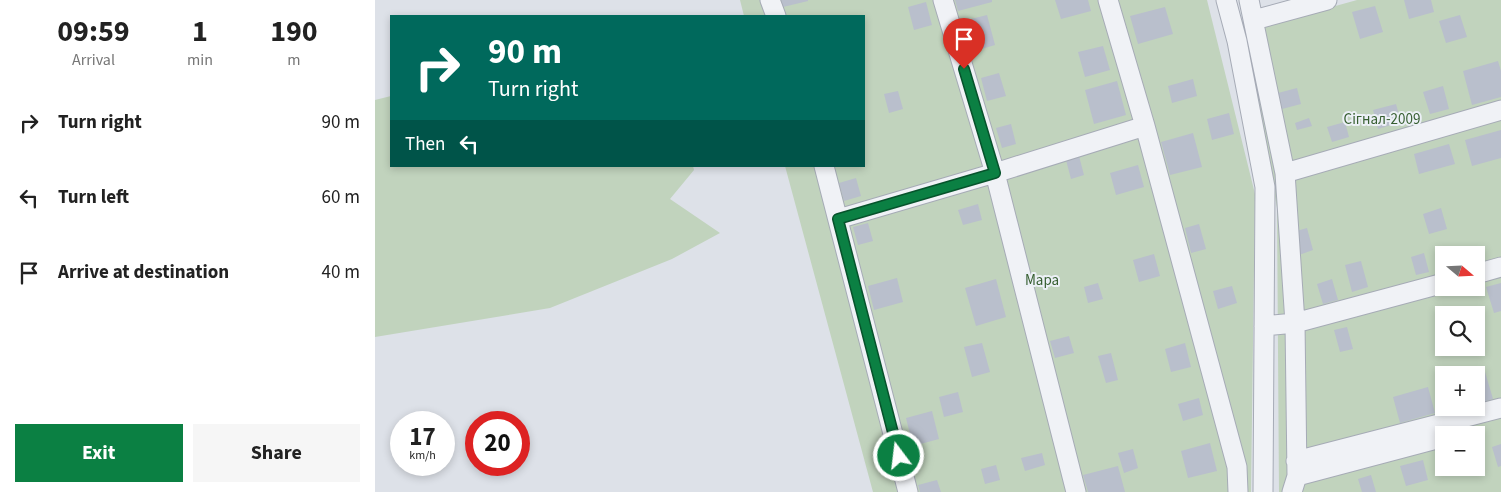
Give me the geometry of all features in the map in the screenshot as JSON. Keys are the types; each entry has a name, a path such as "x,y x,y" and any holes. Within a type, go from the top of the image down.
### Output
{"street":[{"path":"770,0 776,15"},
{"path":"943,0 995,173 1076,492"},
{"path":"1108,0 1145,126 1237,467 1238,492"},
{"path":"1226,0 1237,41 1265,188 1263,492"},
{"path":"1249,0 1285,173 1295,323 1295,476"},
{"path":"1254,20 1327,0"},
{"path":"1285,173 1501,110"},
{"path":"838,219 1145,126"},
{"path":"824,167 908,492"},
{"path":"1485,271 1501,267"},
{"path":"1264,326 1295,323 1435,285"},
{"path":"1295,476 1501,408"},
{"path":"1482,426 1501,421"},
{"path":"1295,476 1435,438"}],"green space":[{"name":"Мара","path":"740,0 1207,0 1255,194 1251,492 873,492 785,167 865,167 865,15 744,15"},
{"name":"Сігнал-2009","path":"1357,0 1501,0 1501,492 1279,492 1277,208 1246,31"},
{"path":"390,96 390,167 693,167 694,170 670,199 720,233 672,259 550,308 375,337 375,100"}],"building":[{"path":"781,0 808,0 808,1 783,7"},
{"path":"955,0 992,0 992,2 958,11"},
{"path":"1055,0 1088,0 1091,11 1061,19"},
{"path":"1404,0 1431,0 1434,12 1409,19"},
{"path":"926,2 932,25 914,30 908,7"},
{"path":"1375,6 1383,32 1360,39 1352,12"},
{"path":"1165,7 1173,34 1138,44 1130,16"},
{"path":"987,15 995,45 968,53 959,22"},
{"path":"1460,15 1467,37 1446,43 1439,21"},
{"path":"1103,46 1110,70 1085,77 1078,52"},
{"path":"1498,61 1501,71 1501,97 1472,105 1463,71"},
{"path":"999,73 1006,96 987,101 981,78"},
{"path":"1193,79 1197,96 1172,103 1168,86"},
{"path":"1117,81 1126,115 1094,124 1085,90"},
{"path":"1443,86 1449,109 1430,114 1423,92"},
{"path":"1297,88 1301,104 1282,109 1278,93"},
{"path":"898,91 903,109 889,113 884,94"},
{"path":"1396,104 1401,122 1378,129 1373,110"},
{"path":"1229,113 1234,134 1212,140 1207,119"},
{"path":"1309,118 1312,126 1297,130 1295,123"},
{"path":"1345,122 1349,137 1332,142 1327,127"},
{"path":"1011,124 1016,144 1002,148 996,128"},
{"path":"1501,130 1501,158 1472,166 1465,140"},
{"path":"1193,133 1202,167 1170,175 1161,142"},
{"path":"1449,144 1455,164 1419,174 1414,154"},
{"path":"1079,156 1084,175 1071,179 1066,160"},
{"path":"1138,165 1144,187 1116,195 1110,173"},
{"path":"856,178 861,196 844,201 839,183"},
{"path":"978,204 982,220 963,225 958,210"},
{"path":"1441,208 1447,229 1429,234 1423,214"},
{"path":"868,223 873,241 858,245 853,227"},
{"path":"1199,224 1206,249 1191,253 1185,228"},
{"path":"1307,228 1313,250 1299,255 1293,232"},
{"path":"1424,253 1429,272 1416,275 1411,257"},
{"path":"1154,254 1160,276 1139,282 1133,260"},
{"path":"1361,261 1368,287 1352,292 1345,265"},
{"path":"897,278 903,302 874,310 868,286"},
{"path":"996,279 1006,317 976,326 965,288"},
{"path":"1332,279 1338,300 1323,304 1317,284"},
{"path":"1098,283 1103,299 1088,303 1084,287"},
{"path":"1501,283 1501,311 1494,313 1486,287"},
{"path":"1232,286 1237,303 1218,309 1213,291"},
{"path":"1347,327 1353,349 1340,352 1334,330"},
{"path":"1069,336 1074,353 1055,358 1050,341"},
{"path":"982,343 990,372 972,377 964,347"},
{"path":"1185,343 1191,367 1171,372 1165,349"},
{"path":"1111,353 1118,380 1106,383 1098,356"},
{"path":"1485,372 1493,399 1485,401"},
{"path":"1428,387 1435,413 1400,423 1393,397"},
{"path":"958,392 963,412 944,417 939,397"},
{"path":"1199,398 1203,415 1183,421 1178,404"},
{"path":"932,411 939,439 913,446 906,418"},
{"path":"1210,443 1217,471 1188,478 1181,451"},
{"path":"1501,444 1501,466 1498,467 1492,447"},
{"path":"1133,449 1138,468 1124,473 1118,453"},
{"path":"1042,453 1045,465 1025,471 1021,458"},
{"path":"1423,460 1428,480 1406,486 1400,466"},
{"path":"996,465 1000,480 985,484 981,469"},
{"path":"1118,466 1125,492 1088,492 1083,475"},
{"path":"1371,475 1376,492 1362,492 1358,479"},
{"path":"937,480 941,492 920,492 918,485"}],"route":[{"path":"899,456 838,219 995,173 964,69"}]}
